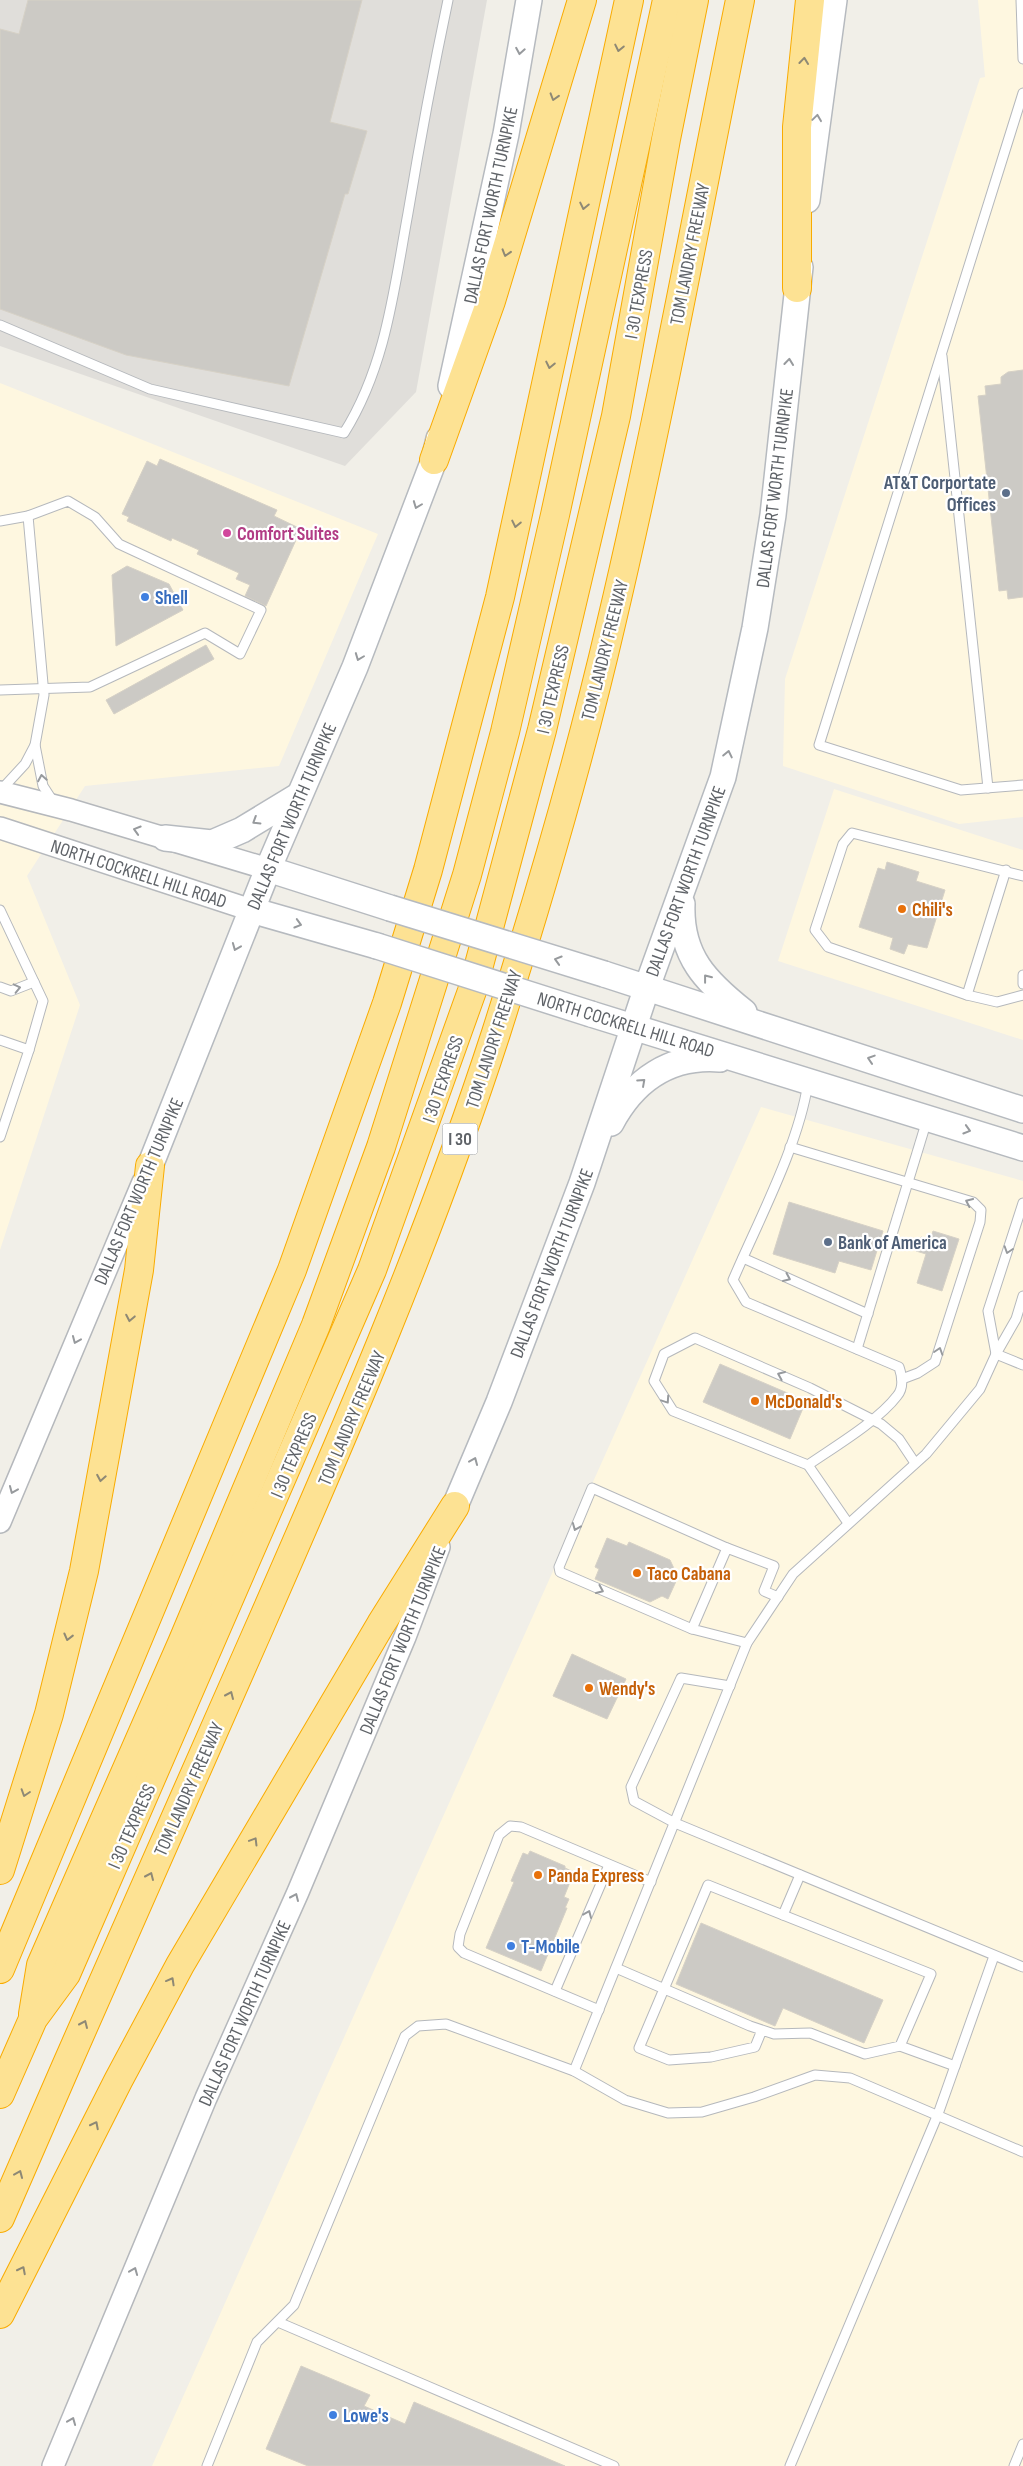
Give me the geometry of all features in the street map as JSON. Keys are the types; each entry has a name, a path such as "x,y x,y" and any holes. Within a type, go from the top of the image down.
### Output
{"highway":[{"path":"434,460 491,301 582,0"},
{"path":"0,1969 292,1270 387,1003 435,843 500,597 629,0"},
{"path":"32,2019 41,1965 182,1643 316,1324 381,1147 464,884 505,732 553,524 667,0"},
{"name":"I 30 TEXPRESS","path":"0,2094 32,2019 66,1974 369,1278 472,992 542,730 616,416 666,139 694,0"},
{"name":"TOM LANDRY FREEWAY","path":"0,2218 348,1426 399,1302 449,1168 495,1035 576,764 610,628 642,491 740,0"},
{"path":"797,288 797,127 810,0"},
{"path":"0,1870 49,1714 84,1571 139,1270 150,1166"},
{"path":"0,2314 126,2065 180,1965 381,1624 455,1506"}],"main road":[{"name":"DALLAS FORT WORTH TURNPIKE","path":"150,1166 251,910 298,796 355,667 434,460 506,134 529,0"},
{"name":"DALLAS FORT WORTH TURNPIKE","path":"455,1506 499,1402 587,1166 647,987 722,777 754,628 773,515 814,140 834,0"},
{"path":"165,838 212,843 242,830 298,796"},
{"name":"NORTH COCKRELL HILL ROAD","path":"268,869 647,987 1023,1110"},
{"path":"682,890 681,923 687,948 696,966 715,989 756,1022"},
{"name":"NORTH COCKRELL HILL ROAD","path":"251,910 377,946 1023,1148"},
{"path":"587,1166 623,1100 646,1078 673,1065 706,1058 747,1061"}],"street":[{"name":"NORTH COCKRELL HILL ROAD","path":"0,792 57,806 268,869"},
{"name":"NORTH COCKRELL HILL ROAD","path":"0,828 251,910"},
{"name":"DALLAS FORT WORTH TURNPIKE","path":"0,1522 150,1166"},
{"name":"DALLAS FORT WORTH TURNPIKE","path":"54,2466 206,2098 298,1892 401,1646 455,1506"}],"lane":[{"path":"0,325 150,389 344,433 356,413 385,342 431,81 448,0"},
{"path":"1021,0 1023,58"},
{"path":"1023,93 819,745 962,790 1023,785"},
{"path":"942,352 988,788"},
{"path":"0,521 28,516 68,502 95,517 119,544 262,610 240,654 205,633 90,687 0,690"},
{"path":"0,792 25,764 35,745 44,689 28,516"},
{"path":"35,745 43,786 57,806"},
{"path":"1023,876 1006,870 852,834 843,844 816,930 828,947 967,995 997,1002 1023,995"},
{"path":"967,995 1006,870"},
{"path":"0,910 43,1001 0,1137"},
{"path":"1023,975 1023,984"},
{"path":"0,987 11,990 34,982"},
{"path":"0,1040 29,1050"},
{"path":"808,1081 804,1109 790,1147 733,1280 746,1302 899,1367 902,1379 898,1395 872,1420 808,1465"},
{"path":"857,1349 928,1118"},
{"path":"790,1147 974,1202 980,1210 980,1222 935,1362 918,1374 902,1379"},
{"path":"996,1354 988,1311 1023,1203"},
{"path":"743,1258 868,1314"},
{"path":"574,2071 748,1643 793,1574 926,1454 980,1389 996,1354 1016,1319 1023,1296"},
{"path":"848,1523 808,1465 673,1410 654,1381 664,1354 695,1338 810,1388 872,1420 898,1439 915,1464"},
{"path":"996,1354 1023,1365"},
{"path":"748,1643 692,1629 560,1572 560,1567 592,1488 727,1548 774,1566 764,1591 778,1597"},
{"path":"692,1629 727,1548"},
{"path":"730,1686 681,1678 631,1787 634,1800 675,1823 1023,1967"},
{"path":"599,2010 464,1952 458,1946 460,1934 499,1835 510,1826 521,1827 651,1882"},
{"path":"555,1991 609,1865"},
{"path":"783,1915 800,1875"},
{"path":"762,2030 755,2047 711,2058 669,2060 639,2048 708,1885 930,1974 900,2046"},
{"path":"790,2466 938,2114 994,1956"},
{"path":"616,1968 774,2034 810,2033 865,2054 900,2046 954,2066"},
{"path":"207,2466 258,2342 294,2305 405,2036 418,2026 446,2024 574,2071 625,2100 668,2113 702,2112 818,2075 850,2078 938,2114 1023,2152"},
{"path":"278,2322 614,2466"},
{"path":"1014,2466 1023,2444"}],"shaded area":[{"path":"0,0 487,0 416,392 345,466 0,346"},
{"path":"978,0 1023,0 1023,817 959,824 783,766 785,679 980,78 985,77"},
{"path":"0,383 378,534 279,766 85,786 27,876 80,1005 0,1250"},
{"path":"834,789 1023,850 1023,1040 778,961"},
{"path":"761,1107 1023,1181 1023,2466 152,2466"}],"building":[{"path":"28,0 362,0 330,122 367,131 348,194 345,194 289,386 126,355 0,309 0,29 19,34"},
{"name":"AT&T Corportate Offices","path":"1023,370 1023,597 1008,599 1007,590 999,591 978,396 986,395 985,386 1001,384 1001,377 1008,372"},
{"name":"Comfort Suites","path":"160,459 277,510 274,516 301,529 266,606 245,596 250,585 236,579 239,573 197,554 199,550 172,538 171,541 127,521 129,517 122,514 147,461 157,466"},
{"name":"Shell","path":"127,566 169,584 183,610 116,646 112,575"},
{"name":"Shell","path":"206,645 214,659 114,714 106,700"},
{"name":"Chili's","path":"887,862 919,872 916,881 945,890 927,948 908,944 904,954 890,949 893,938 859,927 878,868 885,870"},
{"name":"Bank of America","path":"789,1202 883,1231 871,1270 839,1261 835,1273 773,1254"},
{"path":"933,1231 959,1239 942,1291 917,1283 926,1254 916,1251 921,1237 930,1240"},
{"name":"McDonald's","path":"720,1364 806,1401 790,1439 703,1402"},
{"name":"Taco Cabana","path":"607,1538 627,1546 629,1542 670,1560 678,1577 668,1599 662,1596 650,1602 595,1579 599,1569 595,1567"},
{"name":"Wendy's","path":"572,1654 626,1679 607,1719 553,1696"},
{"path":"530,1851 565,1866 565,1868 574,1872 564,1897 569,1899 565,1908 567,1908 541,1971 486,1948 514,1882 511,1881 523,1853 528,1855"},
{"path":"701,1923 883,2000 864,2043 783,2008 775,2026 676,1984"},
{"name":"Lowe's","path":"301,2366 370,2395 364,2406 405,2424 414,2402 565,2466 308,2466 266,2449"}],"place":[{"name":"AT&T Corportate Offices","path":"1006,493"},
{"name":"Comfort Suites","path":"227,533"},
{"name":"Shell","path":"145,597"},
{"name":"Chili's","path":"902,909"},
{"name":"Bank of America","path":"828,1242"},
{"name":"McDonald's","path":"755,1401"},
{"name":"Taco Cabana","path":"637,1573"},
{"name":"Wendy's","path":"589,1688"},
{"name":"Panda Express","path":"538,1875"},
{"name":"T-Mobile","path":"511,1946"},
{"name":"Lowe's","path":"333,2415"}]}
